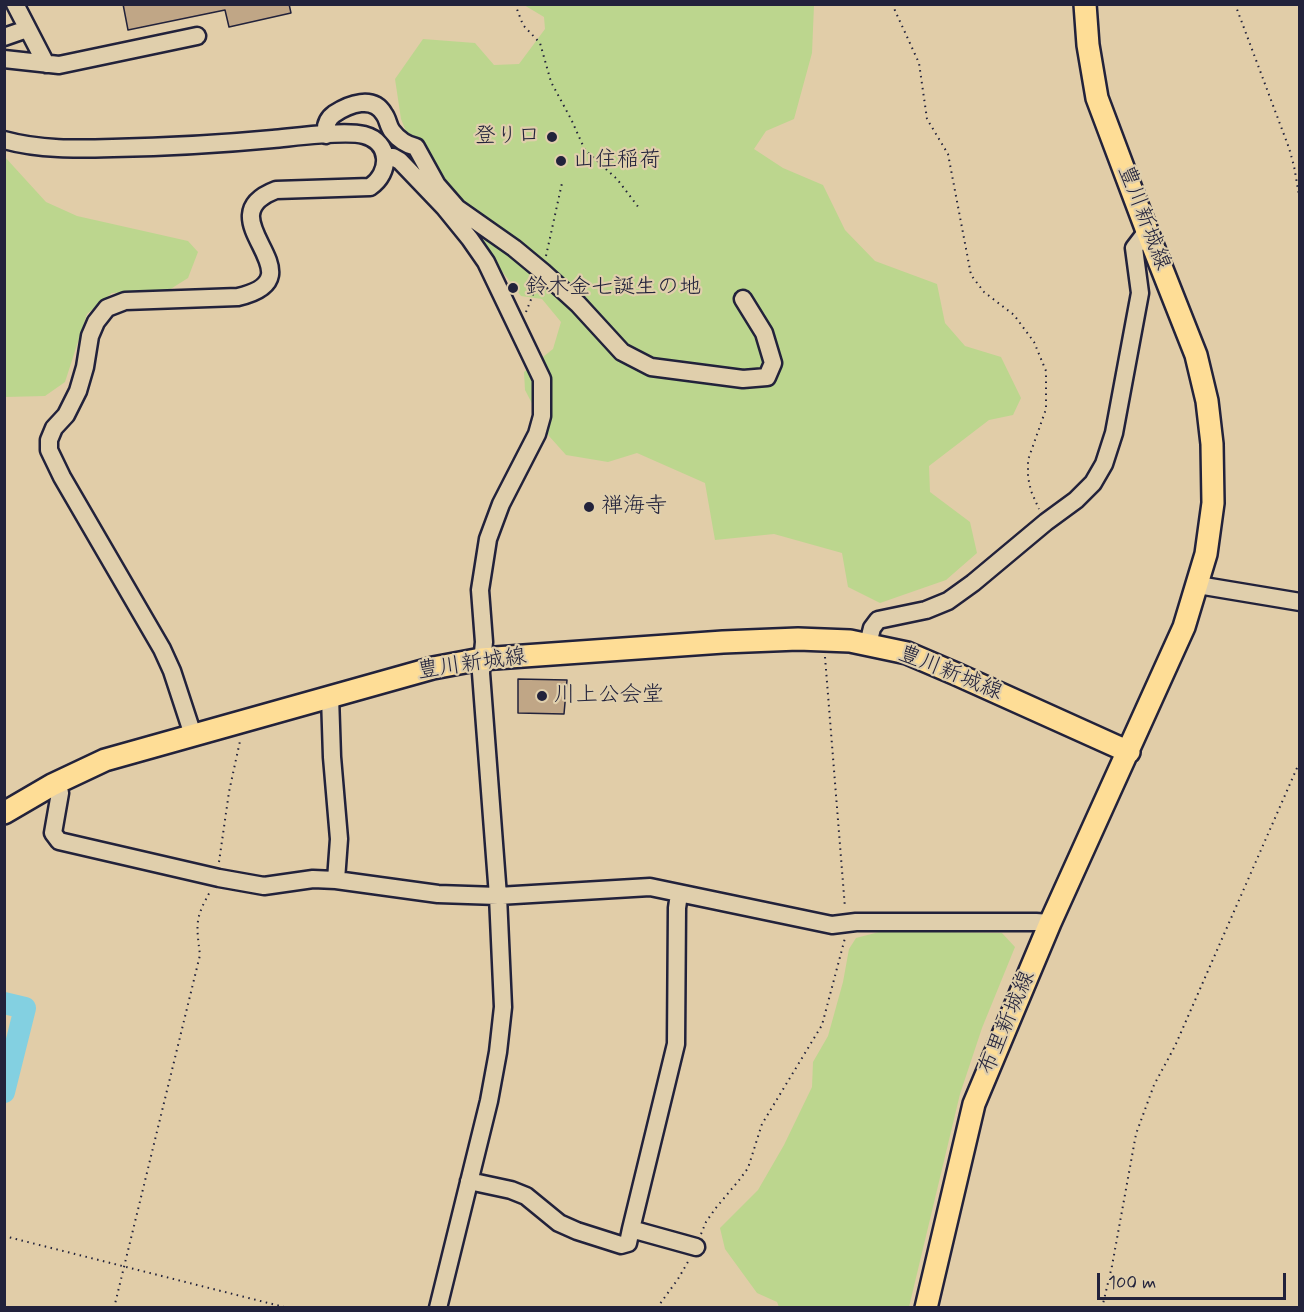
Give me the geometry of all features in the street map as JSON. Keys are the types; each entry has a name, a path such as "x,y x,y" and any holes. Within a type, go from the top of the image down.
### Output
{"main road":[{"name":"豊川新城線","path":"4,813 52,784 105,760 433,668 481,659 723,642 825,639 868,644 907,653 1128,752 1184,627 1198,585 1206,554 1213,503 1212,444 1207,401 1197,355 1097,98 1088,45 1085,4"},
{"name":"布里新城線","path":"926,1308 974,1104 1050,923 1128,752"}],"street":[{"path":"15,4 46,64"},
{"path":"4,37 27,29"},
{"path":"4,59 59,65 197,36"},
{"path":"326,135 325,127 332,115 356,103 367,102 376,105 384,113 392,131 407,145 416,147 437,185 457,208 514,248 543,272 579,304 622,352 651,367 743,379 767,377 773,363 764,333 743,299"},
{"path":"4,140 59,149 212,145 362,134 374,138 382,147 386,158 384,171 379,181 370,187 276,190 257,200 251,211 251,224 270,261 271,270 263,286 253,294 238,297 125,301 107,308 96,322 90,336 78,391 66,415 54,428 49,440 49,450 62,477 162,649 172,671 193,735"},
{"path":"386,158 393,157 400,161 470,239 486,262 542,379 542,416 537,434 501,504 488,539 480,590 484,642 481,659 498,896 503,1007 495,1071 438,1308"},
{"path":"868,644 872,628 878,620 926,610 948,601 1076,500 1093,483 1104,464 1114,433 1140,293 1134,248 1147,231"},
{"path":"1198,585 1299,602"},
{"path":"330,696 332,757 339,839 336,880"},
{"path":"52,784 60,793 53,832 59,841 219,878 264,886 313,879 438,894 498,896 650,887 831,926 856,922 1036,921 1050,923"},
{"path":"469,1181 511,1190 526,1196 559,1223 577,1231 621,1245 628,1242 676,1044 679,894"},
{"path":"631,1229 696,1247"}],"path":[{"path":"515,4 523,25 540,43 550,82 585,150 617,179 639,208"},
{"path":"892,4 919,63 927,120 948,154 971,275 984,292 1014,315 1034,342 1046,371 1046,409 1028,460 1028,477 1030,491 1046,522"},
{"path":"1235,4 1289,148 1299,201"},
{"path":"657,1308 678,1279 696,1247 706,1222 747,1168 762,1124 822,1025 846,934 825,639"},
{"path":"114,1308 200,955 196,924 199,910 219,878 220,849 243,722"},
{"path":"1102,1308 1136,1134 1154,1085 1175,1046 1299,761"},
{"path":"4,1236 288,1308"}],"green space":[{"path":"524,5 814,5 812,53 794,119 766,131 754,149 783,168 823,185 845,230 875,261 937,284 945,323 965,346 1001,357 1021,398 1013,415 989,420 929,466 930,492 970,522 977,553 946,580 880,603 848,587 842,553 774,534 715,540 705,483 637,453 608,462 566,455 549,436 525,390 524,372 553,349 561,322 542,299 521,296 419,164 401,119 395,79 423,39 475,43 494,65 519,64 545,29 544,17"},
{"path":"4,156 46,202 77,216 188,241 198,252 188,278 169,290 112,293 87,314 65,382 45,396 5,397"},
{"path":"883,931 1002,933 1015,947 982,1028 960,1094 909,1307 779,1307 777,1302 757,1293 725,1249 720,1228 758,1190 784,1145 812,1087 813,1062 828,1036 843,982 849,949 856,938"}],"building":[{"path":"123,4 289,4 291,13 229,27 225,10 128,30"},
{"name":"川上公会堂","path":"518,679 567,680 564,714 518,713"}],"waterway":[{"path":"4,1003 25,1008 4,1092"}],"place":[{"name":"登り口","path":"552,137"},
{"name":"山住稲荷","path":"561,161"},
{"name":"鈴木金七誕生の地","path":"513,288"},
{"name":"禅海寺","path":"589,507"},
{"name":"川上公会堂","path":"542,696"}]}
